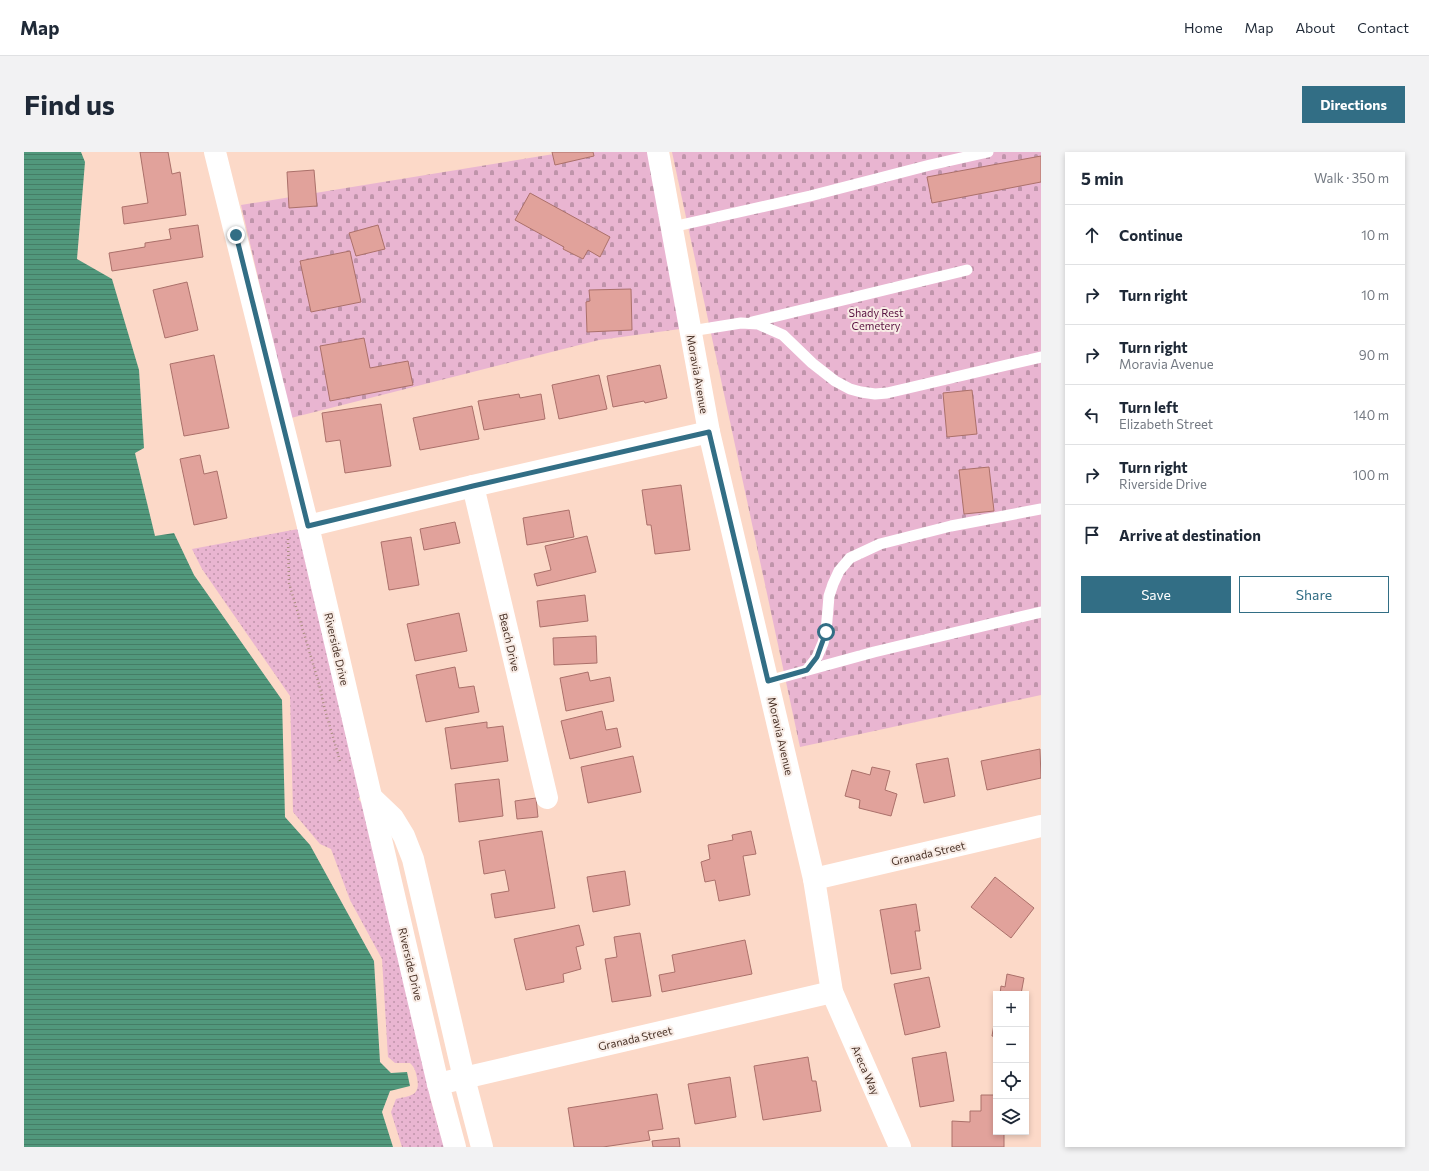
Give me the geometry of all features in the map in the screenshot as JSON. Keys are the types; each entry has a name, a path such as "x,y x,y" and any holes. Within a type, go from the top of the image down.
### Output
{"street":[{"name":"Riverside Drive","path":"215,152 308,526 438,1084 455,1147"},
{"name":"Moravia Avenue","path":"658,152 709,432 814,879 832,992"},
{"path":"308,526 473,486 709,432"},
{"name":"Beach Drive","path":"473,486 547,798"},
{"path":"372,798 393,818 404,836 414,859 464,1078 482,1147"},
{"name":"Granada Street","path":"814,879 1041,826"},
{"name":"Granada Street","path":"438,1084 832,992"},
{"name":"Areca Way","path":"832,992 900,1147"}],"lane":[{"path":"672,227 810,196 930,164 988,152"},
{"path":"748,323 967,270"},
{"path":"691,331 741,323 758,324 783,335 812,363 835,381 850,389 875,394 887,393 1041,357"},
{"path":"807,670 817,657 826,632 829,596 833,584 839,571 850,558 880,544 951,526 1041,509"},
{"path":"768,681 874,652 1041,612"}],"green space":[{"path":"566,152 648,152 680,329 599,340 291,418 241,205"},
{"name":"Shady Rest Cemetery","path":"672,152 1041,152 1041,695 800,747"},
{"path":"298,529 361,795 358,799 363,804 429,1086 430,1097 444,1147 402,1147 391,1112 396,1099 410,1096 416,1092 418,1084 416,1074 410,1063 395,1063 388,1057 382,959 350,900 331,849 320,844 293,812 290,696 202,569 192,549"}],"shaded area":[{"path":"24,152 81,152 85,162 77,259 112,279 139,370 144,448 135,453 155,536 174,533 194,575 282,700 285,817 310,845 374,961 380,1062 391,1073 407,1072 410,1086 390,1091 382,1112 393,1147 24,1147"}],"building":[{"path":"140,152 168,152 172,174 180,172 186,215 124,224 122,207 148,203"},
{"path":"552,152 593,152 594,156 555,165"},
{"path":"1041,156 1041,182 932,203 927,177"},
{"path":"314,170 317,206 289,208 287,172"},
{"path":"530,193 610,237 600,257 588,250 583,259 563,249 564,247 515,220"},
{"path":"198,225 203,257 112,271 109,253 145,247 145,243 171,239 169,229"},
{"path":"378,225 385,249 356,256 349,233"},
{"path":"350,251 361,302 311,312 300,261"},
{"path":"187,282 198,330 165,338 153,290"},
{"path":"631,289 632,330 587,332 586,302 590,301 589,290"},
{"path":"364,338 370,368 408,361 413,385 330,401 320,346"},
{"path":"214,355 229,428 184,436 170,364"},
{"path":"660,365 667,398 645,403 644,401 613,407 607,376"},
{"path":"599,375 607,409 559,419 552,385"},
{"path":"972,390 977,434 947,437 943,393"},
{"path":"519,394 520,398 541,394 545,419 484,430 478,401"},
{"path":"381,404 391,466 345,473 340,440 326,442 322,413"},
{"path":"472,406 479,439 420,450 413,418"},
{"path":"200,455 204,474 217,471 227,518 194,525 180,459"},
{"path":"989,467 994,511 964,514 959,470"},
{"path":"681,485 690,550 655,554 651,525 647,525 642,490"},
{"path":"569,510 574,537 527,545 523,518"},
{"path":"455,522 460,543 424,550 420,529"},
{"path":"587,536 596,572 537,586 534,574 551,570 545,546"},
{"path":"411,537 419,585 389,590 381,542"},
{"path":"585,595 588,621 540,627 537,601"},
{"path":"459,613 467,651 415,661 407,624"},
{"path":"596,636 597,663 554,665 553,638"},
{"path":"455,667 459,688 474,686 479,712 426,722 416,675"},
{"path":"588,672 590,681 610,677 614,701 566,711 560,678"},
{"path":"602,711 606,730 617,728 621,747 570,759 561,721"},
{"path":"487,722 487,728 503,726 508,761 451,769 445,728"},
{"path":"1040,749 1041,778 987,790 981,761"},
{"path":"633,756 641,792 588,803 581,767"},
{"path":"948,758 955,796 924,803 916,764"},
{"path":"872,767 890,771 885,790 897,794 891,816 859,808 860,800 845,796 852,770 870,775"},
{"path":"499,779 503,816 459,822 455,784"},
{"path":"536,798 538,817 517,819 515,801"},
{"path":"542,831 555,908 495,918 491,894 509,891 505,870 484,874 479,841"},
{"path":"751,831 756,854 743,856 750,895 719,901 715,880 705,882 701,862 710,859 708,845 733,840 732,835"},
{"path":"625,871 630,905 593,912 587,877"},
{"path":"995,877 1034,908 1011,938 971,907"},
{"path":"916,904 920,931 915,931 921,969 891,974 880,910"},
{"path":"579,925 584,945 576,947 581,969 563,974 564,982 526,990 514,939"},
{"path":"640,933 651,996 612,1002 605,959 617,957 614,937"},
{"path":"745,940 752,974 662,992 659,975 675,972 672,955"},
{"path":"1007,974 1024,978 1022,991 1000,991 1001,986 1005,987"},
{"path":"929,977 940,1027 905,1035 894,984"},
{"path":"946,1052 954,1101 920,1107 912,1058"},
{"path":"808,1057 812,1081 816,1081 821,1111 763,1120 754,1066"},
{"path":"730,1077 736,1117 695,1124 688,1084"},
{"path":"657,1094 663,1129 648,1131 650,1140 603,1147 574,1147 568,1108"},
{"path":"981,1095 993,1095 993,1135 1004,1135 1004,1147 952,1147 952,1121 970,1122 970,1111 981,1111"},
{"path":"679,1138 680,1147 653,1147 652,1141"}],"route":[{"path":"236,235 308,526 473,486 709,432 768,681 807,670 817,657 826,632"}]}
